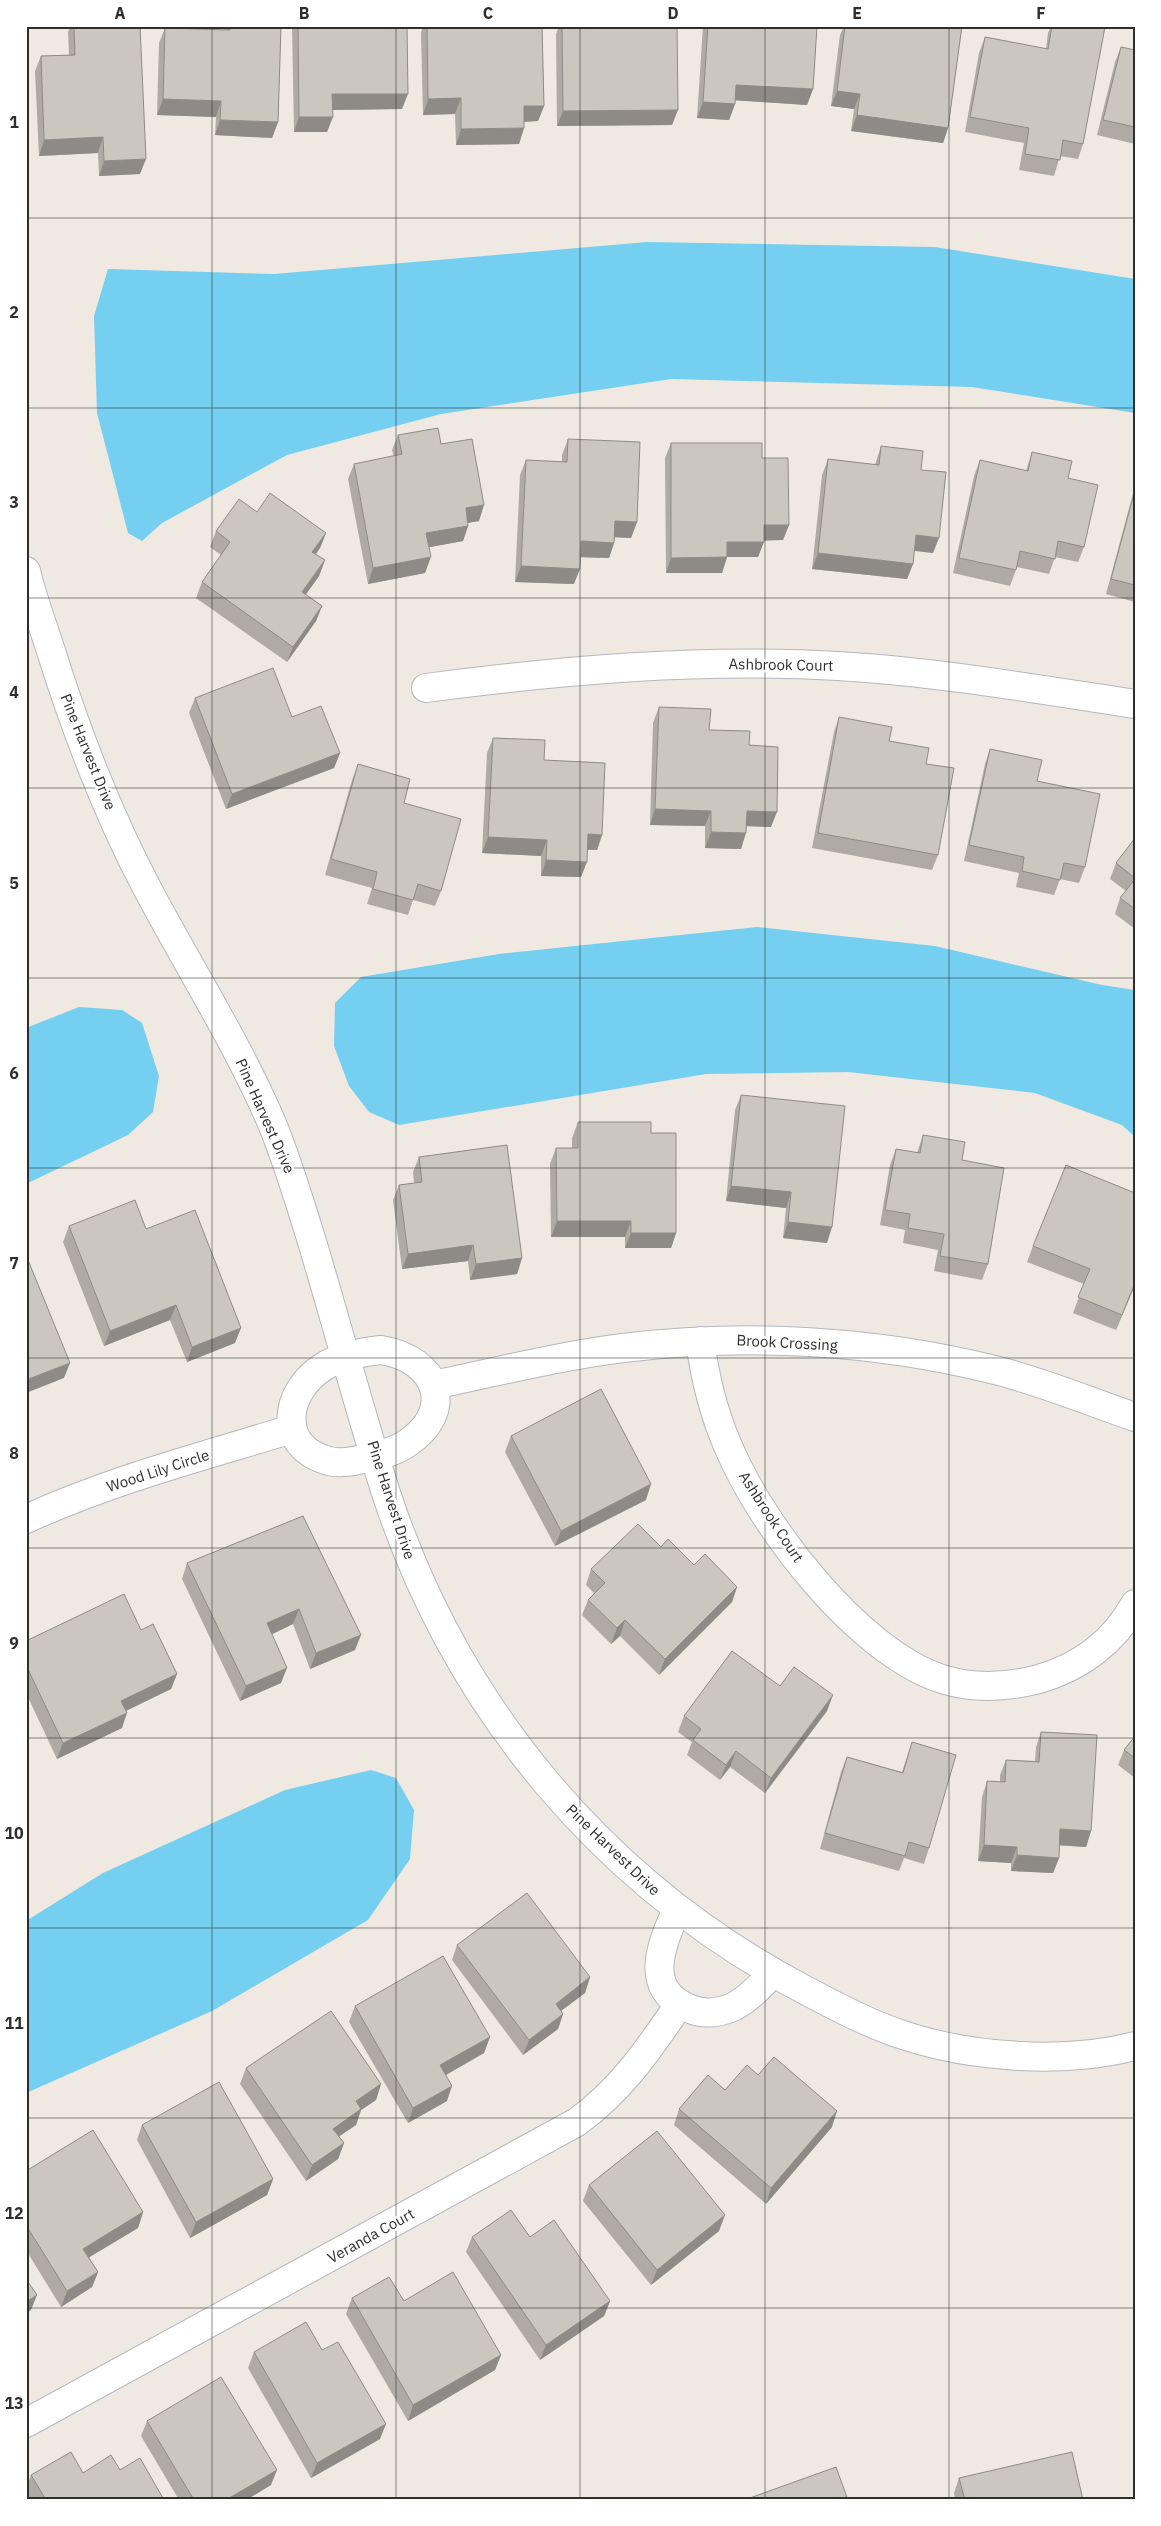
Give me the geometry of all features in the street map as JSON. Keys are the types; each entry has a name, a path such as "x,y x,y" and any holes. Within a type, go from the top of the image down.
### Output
{"street":[{"name":"Pine Harvest Drive","path":"26,571 70,711 119,830 146,886 242,1063 288,1163 375,1456 406,1551 454,1649 484,1700 520,1750 588,1830 678,1910 772,1973 861,2018 907,2036 954,2048 998,2054 1046,2056 1092,2054 1135,2046"},
{"name":"Ashbrook Court","path":"426,688 615,667 763,664 837,666 920,673 1135,704"},
{"name":"Brook Crossing","path":"433,1385 622,1348 700,1341 766,1340 820,1343 945,1359 996,1370 1052,1387 1135,1417"},
{"name":"Ashbrook Court","path":"700,1341 705,1378 729,1448 752,1492 785,1544 814,1581 851,1619 917,1668 942,1679 971,1685 1000,1686 1058,1673 1083,1660 1105,1644 1125,1622 1135,1604"},
{"path":"381,1350 395,1352 420,1365 428,1374 433,1385 436,1395 434,1407 418,1435 406,1444 375,1456 352,1462 330,1461 306,1450 296,1440 292,1430 292,1409 304,1385 324,1366 347,1357 381,1350"},
{"name":"Wood Lily Circle","path":"26,1519 141,1474 292,1430"},
{"path":"678,1910 664,1938 660,1956 660,1974 665,1991 679,2004 697,2012 716,2013 747,1999 772,1973"},
{"name":"Veranda Court","path":"26,2423 577,2122 603,2103 626,2080 679,2004"}],"water":[{"path":"647,242 935,247 1135,279 1135,413 972,387 671,379 441,414 287,455 162,523 142,541 128,533 97,413 94,316 108,269 274,274"},
{"path":"757,927 935,946 1102,985 1135,990 1135,1137 1122,1125 1035,1093 848,1072 706,1074 399,1125 369,1112 349,1086 334,1046 335,1003 361,977 499,954"},
{"path":"79,1007 122,1010 142,1023 159,1076 153,1112 128,1135 26,1184 26,1028"},
{"path":"371,1770 396,1778 414,1810 410,1859 368,1920 212,2011 26,2093 26,1921 103,1873 285,1790"}],"building":[{"path":"74,26 140,26 146,159 104,161 103,137 44,140 41,56 75,55"},
{"path":"230,26 281,26 278,122 220,120 221,101 163,99 165,28 230,30"},
{"path":"298,26 407,26 408,94 332,94 333,117 299,117"},
{"path":"427,26 542,26 544,106 524,106 524,128 461,129 461,98 428,99"},
{"path":"562,26 677,26 678,110 563,111"},
{"path":"708,26 817,26 813,89 736,85 735,104 703,102"},
{"path":"845,26 962,26 948,128 857,115 860,94 837,91"},
{"path":"1052,26 1105,27 1083,144 1063,140 1060,160 1025,154 1029,128 970,117 985,37 1048,49"},
{"path":"1121,47 1135,50 1135,127 1103,120"},
{"path":"438,428 441,444 472,439 484,505 466,508 468,526 426,533 431,557 373,568 354,464 402,454 398,435"},
{"path":"568,439 640,442 637,522 615,521 614,543 581,541 580,569 521,566 526,460 567,462"},
{"path":"671,443 762,443 762,458 788,458 789,525 764,525 764,542 727,542 727,557 671,558"},
{"path":"881,446 923,451 921,470 946,472 939,538 916,535 913,564 818,553 828,459 879,465"},
{"path":"1032,452 1072,461 1068,478 1098,485 1084,547 1058,541 1055,559 1020,551 1016,570 959,558 980,460 1028,471"},
{"path":"1135,490 1135,585 1111,579"},
{"path":"270,493 326,533 312,552 325,560 302,592 322,606 293,647 202,582 230,542 216,531 239,499 257,512"},
{"path":"273,668 292,717 321,706 340,753 232,794 195,698"},
{"path":"659,707 711,709 709,730 750,731 749,745 778,747 777,812 747,811 746,833 711,832 711,811 655,809"},
{"path":"839,717 892,727 889,741 929,748 926,764 954,768 938,855 818,833"},
{"path":"493,738 545,740 544,760 605,763 602,835 588,834 587,862 546,860 547,840 488,837"},
{"path":"990,749 1042,760 1037,781 1100,794 1085,867 1064,863 1060,880 1022,871 1024,857 969,845"},
{"path":"358,764 410,779 404,803 461,819 441,891 418,884 413,900 373,889 377,872 331,859"},
{"path":"1135,838 1135,878 1116,863"},
{"path":"1135,879 1135,909 1120,898"},
{"path":"741,1095 845,1106 832,1227 788,1222 791,1192 731,1186"},
{"path":"578,1122 651,1122 651,1133 676,1133 676,1233 631,1233 631,1221 557,1221 556,1148 578,1148"},
{"path":"923,1135 965,1142 962,1160 1004,1168 988,1264 940,1256 944,1234 908,1228 910,1214 885,1210 896,1149 920,1153"},
{"path":"507,1145 522,1258 476,1264 473,1245 408,1254 399,1185 422,1182 419,1157"},
{"path":"1066,1165 1135,1193 1135,1283 1122,1315 1078,1297 1090,1269 1033,1246"},
{"path":"135,1200 146,1229 195,1210 241,1328 192,1347 176,1305 110,1331 69,1226"},
{"path":"28,1260 70,1363 26,1380 26,1261"},
{"path":"601,1389 651,1484 561,1531 511,1436"},
{"path":"303,1516 361,1635 316,1653 299,1609 267,1623 287,1668 246,1686 187,1563"},
{"path":"638,1524 661,1547 668,1539 694,1565 705,1554 737,1587 665,1659 625,1620 617,1628 588,1600 605,1583 591,1569"},
{"path":"124,1594 141,1630 153,1624 177,1674 121,1701 127,1713 63,1743 26,1665 26,1641"},
{"path":"732,1651 780,1686 794,1667 833,1695 771,1778 736,1751 726,1765 693,1740 701,1729 684,1716"},
{"path":"1041,1732 1097,1735 1091,1831 1060,1829 1059,1858 1017,1855 1017,1847 984,1845 987,1781 1005,1782 1006,1760 1039,1762"},
{"path":"1135,1736 1135,1758 1124,1750"},
{"path":"912,1742 956,1755 929,1848 909,1842 905,1856 825,1833 847,1757 903,1773"},
{"path":"527,1893 590,1977 556,2004 563,2014 529,2040 457,1945"},
{"path":"443,1956 490,2037 440,2065 452,2086 413,2108 355,2006"},
{"path":"331,2011 381,2084 356,2101 361,2109 333,2129 344,2143 312,2165 246,2068"},
{"path":"774,2057 837,2111 771,2188 679,2109 708,2075 725,2090 747,2065 758,2075"},
{"path":"219,2082 273,2179 196,2222 142,2125"},
{"path":"93,2130 143,2212 83,2249 98,2272 67,2291 26,2225 26,2171"},
{"path":"657,2131 725,2215 657,2270 589,2185"},
{"path":"511,2210 530,2237 554,2220 610,2301 546,2345 472,2237"},
{"path":"453,2272 501,2355 413,2405 352,2298 389,2277 404,2301"},
{"path":"26,2279 37,2295 26,2302"},
{"path":"306,2322 322,2350 338,2342 386,2424 317,2463 254,2352"},
{"path":"221,2377 277,2470 226,2500 194,2500 147,2421"},
{"path":"71,2452 83,2473 111,2455 120,2470 140,2458 164,2500 46,2500 31,2475"},
{"path":"1072,2452 1083,2500 965,2500 959,2478"},
{"path":"836,2467 848,2500 747,2500 747,2499"}]}
